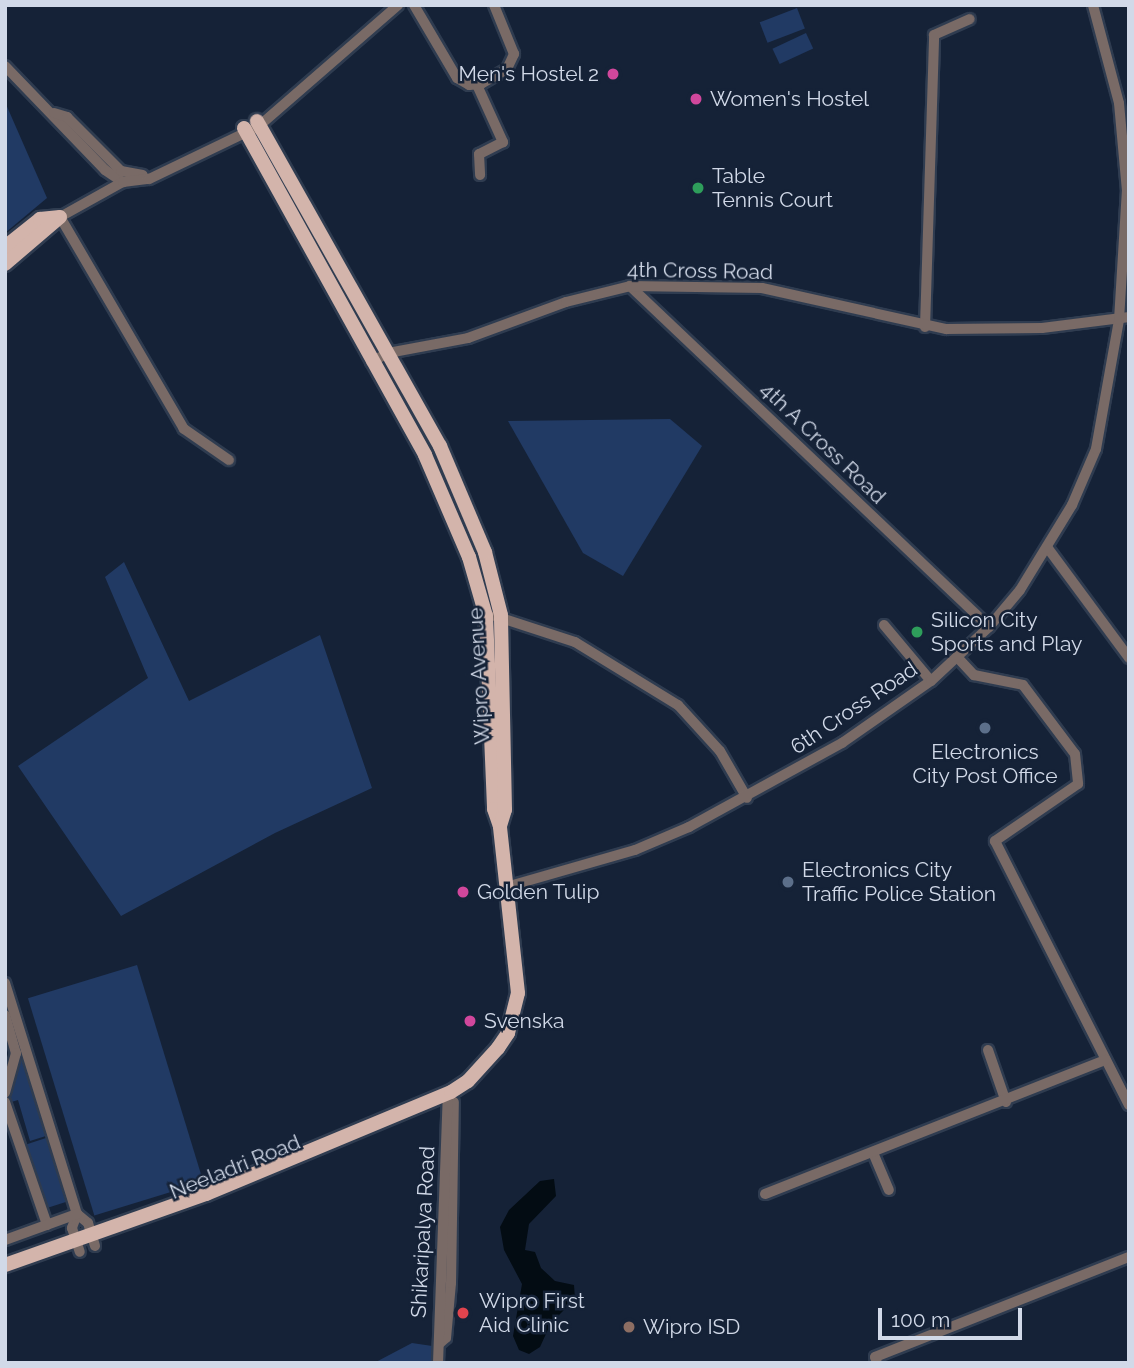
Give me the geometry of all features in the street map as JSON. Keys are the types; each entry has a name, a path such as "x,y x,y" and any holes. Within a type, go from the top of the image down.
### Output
{"main road":[{"name":"Wipro Avenue","path":"252,127 388,353 440,446 485,552 501,615 505,810 500,826"},
{"name":"Wipro Avenue","path":"252,127 371,362 425,455 469,557 486,616 494,809 500,826 518,993 508,1032 468,1081 451,1095"},
{"path":"5,247 40,219 60,217"},
{"path":"5,264 60,217"},
{"name":"Neeladri Road","path":"5,1273 93,1242 451,1095"},
{"name":"Neeladri Road","path":"5,1265 79,1247"}],"street":[{"path":"229,460 184,429 60,217 123,182 149,179 252,127 279,106 389,5"},
{"path":"252,127 398,5"},
{"path":"414,5 457,78 477,85 503,142 479,154 480,175"},
{"path":"477,85 507,69 514,54 494,5"},
{"name":"6th Cross Road","path":"506,887 635,850 747,798 842,743 931,681 989,627 1047,547 1096,449 1124,318 1127,191 1119,103 1093,5"},
{"path":"925,327 934,35 970,19"},
{"path":"5,66 54,113 108,173 123,182"},
{"path":"54,113 67,117 129,175 147,174 195,156"},
{"path":"97,195 109,181 108,173"},
{"name":"4th Cross Road","path":"371,362 388,353 468,338 566,302 630,286 762,288 925,327 1042,328 1124,318"},
{"name":"4th A Cross Road","path":"630,286 989,627"},
{"path":"1047,547 1129,657"},
{"path":"486,616 501,615 575,642 678,705 720,751 747,798"},
{"path":"884,625 931,681"},
{"path":"957,657 974,675 1023,685 1075,754 1078,784 995,842 1129,1105"},
{"path":"5,982 77,1214 88,1223 93,1242"},
{"path":"5,1015 16,1053 5,1093"},
{"path":"988,1050 1006,1102"},
{"path":"765,1194 874,1155 1106,1060"},
{"name":"Shikaripalya Road","path":"438,1363 451,1095"},
{"path":"5,1102 47,1225"},
{"path":"874,1155 889,1190"},
{"path":"5,1240 77,1214"},
{"path":"77,1214 72,1228 79,1247"},
{"path":"877,1363 875,1357 1129,1256"}],"shaded area":[{"path":"797,8 805,29 768,43 760,22"},
{"path":"806,33 813,48 780,64 772,49"},
{"path":"5,102 47,198 5,233"},
{"path":"670,419 702,446 623,576 583,553 508,421"},
{"path":"124,562 189,701 320,635 372,788 275,833 121,916 18,766 148,678 105,577"},
{"path":"137,965 203,1182 94,1215 28,998"},
{"path":"23,1052 49,1135 30,1141 18,1100 8,1103"},
{"path":"49,1137 70,1201 43,1209 22,1146"},
{"path":"554,1179 556,1196 529,1224 525,1250 535,1252 541,1268 555,1281 574,1285 575,1299 551,1323 540,1347 529,1354 519,1350 513,1336 522,1284 504,1250 500,1227 509,1210 540,1181"},
{"path":"412,1343 439,1347 438,1363 374,1363"}],"place":[{"name":"Men's Hostel 2","path":"613,74"},
{"name":"Women's Hostel","path":"696,99"},
{"name":"Table Tennis Court","path":"698,188"},
{"name":"Silicon City Sports and Play","path":"917,632"},
{"name":"Electronics City Post Office","path":"985,728"},
{"name":"Electronics City Traffic Police Station","path":"788,882"},
{"name":"Golden Tulip","path":"463,892"},
{"name":"Svenska","path":"470,1021"},
{"name":"Wipro First Aid Clinic","path":"463,1313"},
{"name":"Wipro ISD","path":"629,1327"}]}
